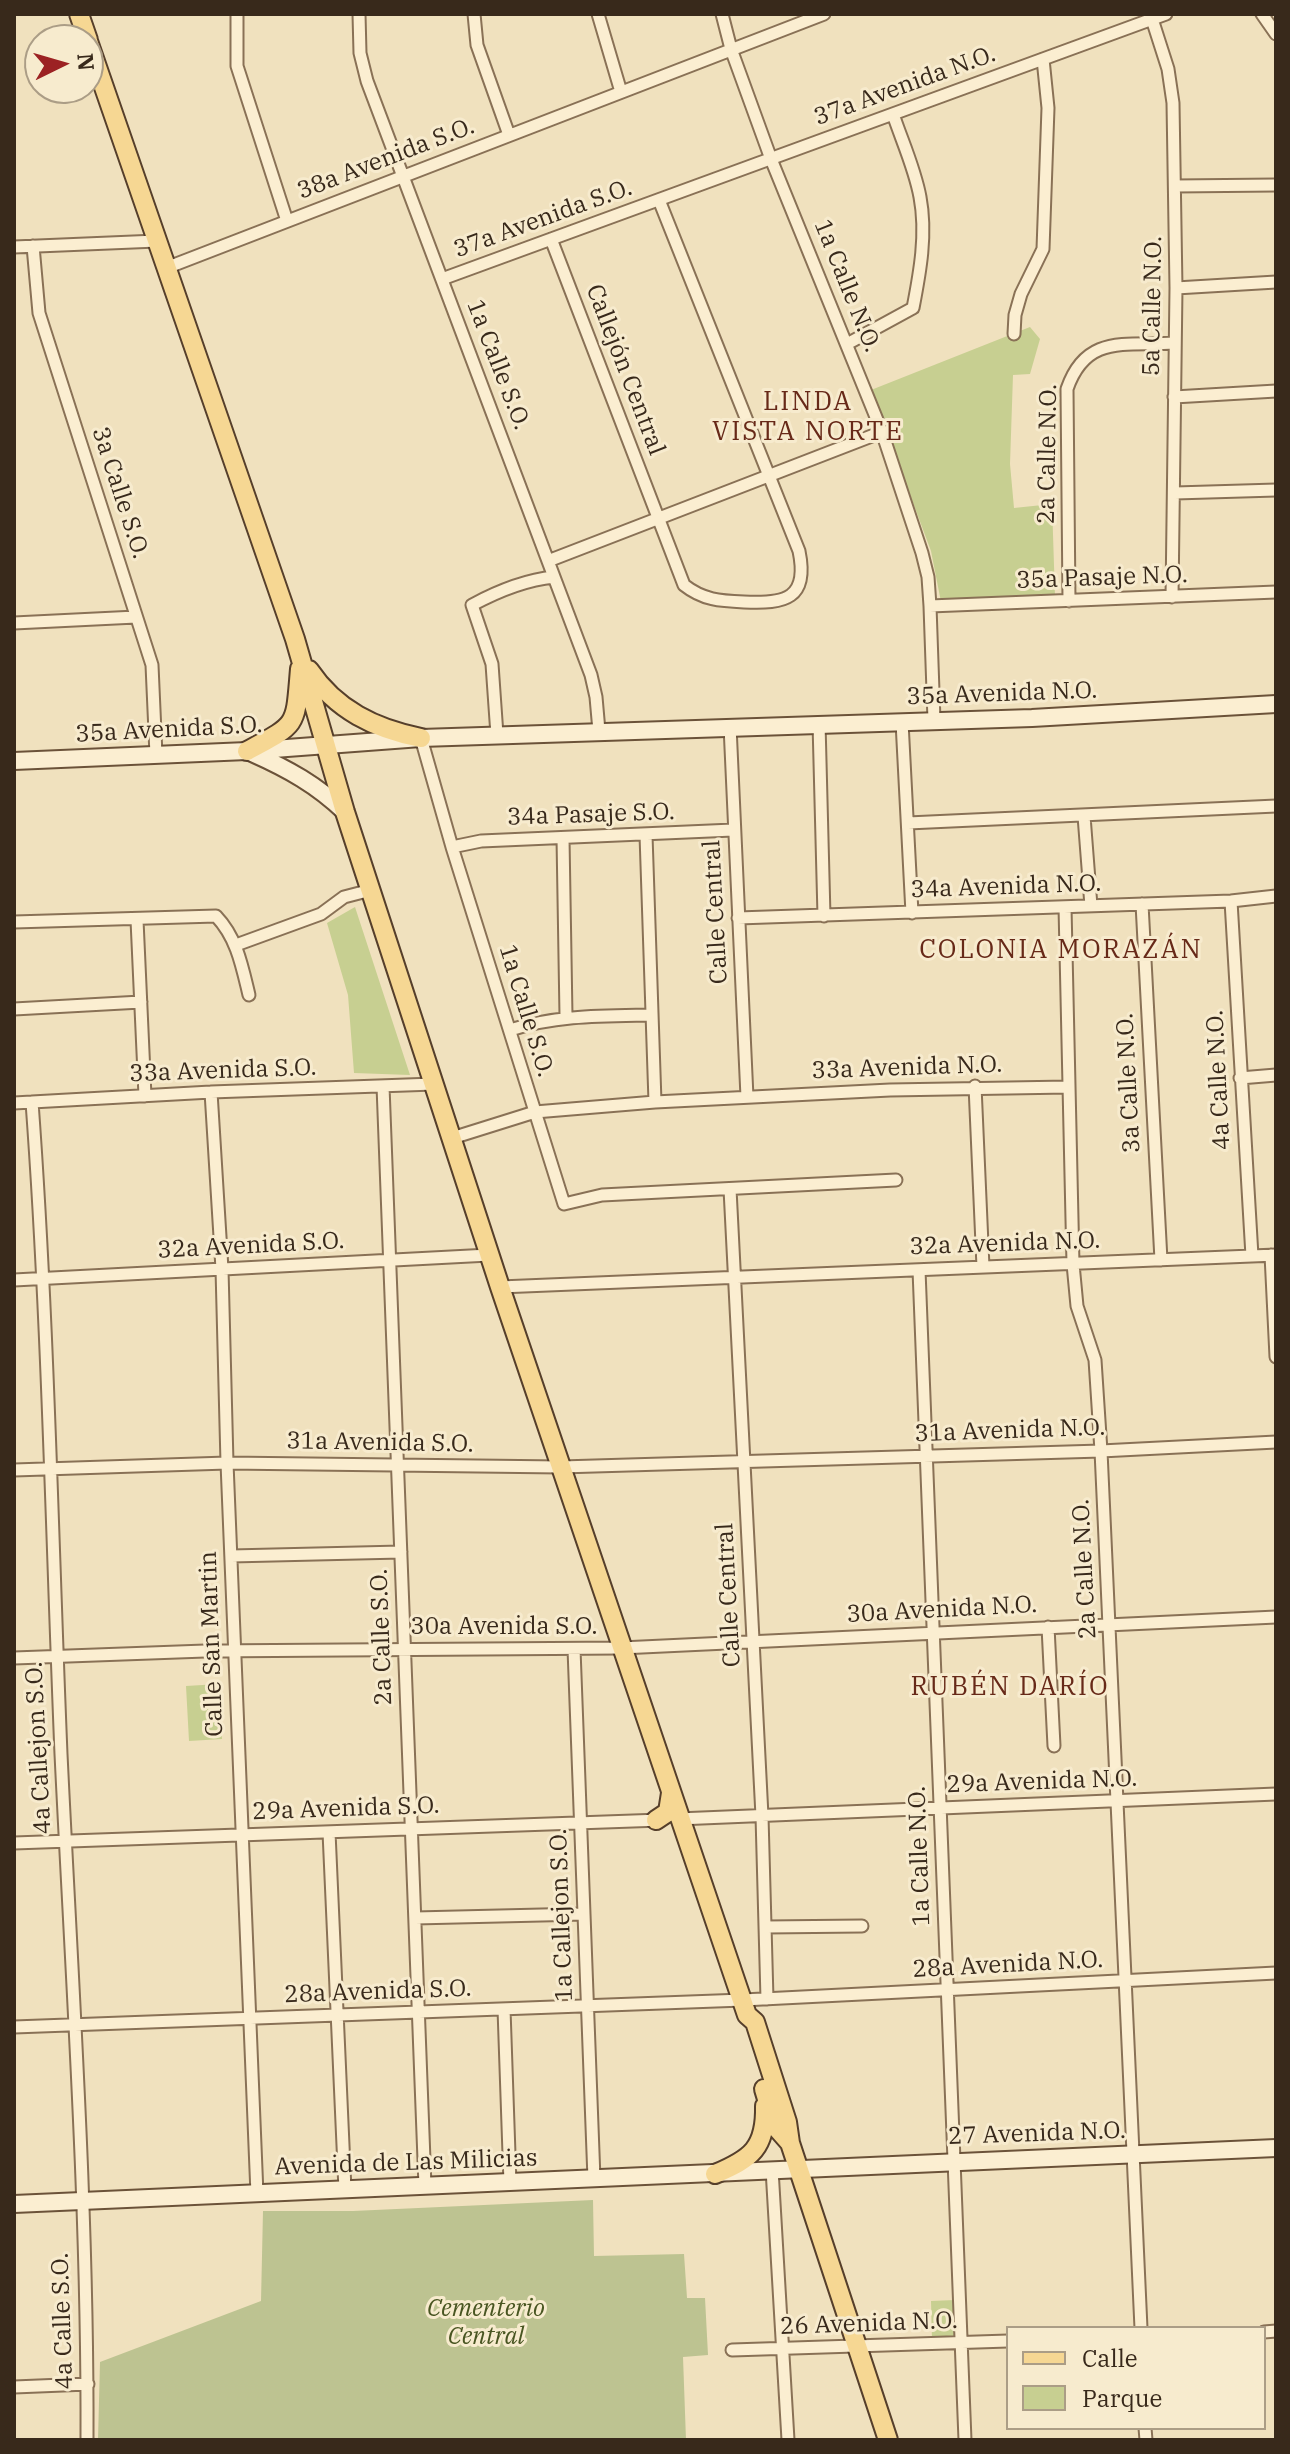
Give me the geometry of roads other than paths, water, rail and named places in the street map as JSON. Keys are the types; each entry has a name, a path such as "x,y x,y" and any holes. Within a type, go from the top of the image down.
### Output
{"main road":[{"path":"104,87 301,658 345,812 489,1255 745,2008 755,2022 787,2122 790,2143 888,2440"},
{"path":"301,658 321,688 343,707 368,723 421,738"},
{"path":"247,751 283,732 291,724 296,713 301,658"},
{"name":"35a Avenida N.O.","path":"730,726 1032,718 1276,704"},
{"path":"326,746 421,738 730,726"},
{"name":"35a Avenida S.O.","path":"14,761 326,746"},
{"path":"247,751 312,783 345,812"},
{"path":"656,1820 668,1812 671,1793"},
{"path":"745,2008 743,2026 775,2126 790,2143"},
{"path":"715,2174 747,2158 759,2144 765,2122 762,2084"},
{"name":"27 Avenida N.O.","path":"799,2168 1276,2148"},
{"name":"Avenida de Las Milicias","path":"14,2204 799,2168"}],"street":[{"path":"237,14 237,66 243,93 287,221"},
{"name":"1a Calle S.O.","path":"359,14 360,53 367,81 591,675 599,731"},
{"path":"474,14 477,45 509,135"},
{"path":"598,14 621,92"},
{"name":"1a Calle N.O.","path":"722,14 731,49 771,159 882,432 922,553 928,577 934,720"},
{"name":"38a Avenida S.O.","path":"166,268 824,14"},
{"name":"37a Avenida N.O.","path":"659,200 1166,14"},
{"path":"1262,14 1276,34"},
{"name":"5a Calle N.O.","path":"1152,19 1168,69 1173,103 1176,288 1172,597"},
{"path":"1014,334 1021,294 1043,249 1048,108 1043,59"},
{"path":"847,344 913,308 923,229 920,196 893,114"},
{"path":"1175,186 1276,185"},
{"path":"658,517 684,585 696,595 714,600 773,603 788,599 800,584 803,571 799,551 659,200"},
{"name":"37a Avenida S.O.","path":"442,279 659,200"},
{"name":"Callejón Central","path":"551,239 658,517"},
{"path":"14,247 157,241"},
{"name":"3a Calle S.O.","path":"33,246 39,313 152,665 156,755"},
{"path":"1176,288 1276,282"},
{"name":"2a Calle N.O.","path":"1069,601 1067,389 1074,369 1088,353 1110,347 1174,343"},
{"path":"1174,397 1276,391"},
{"path":"548,561 882,432"},
{"path":"1175,493 1276,490"},
{"path":"497,735 492,664 472,605 512,586 554,577"},
{"name":"35a Pasaje N.O.","path":"930,606 1276,592"},
{"path":"14,623 136,617"},
{"path":"902,722 912,913"},
{"path":"819,723 824,916"},
{"name":"Calle Central","path":"730,726 747,1097"},
{"name":"1a Calle S.O.","path":"421,738 564,1204 602,1195 730,1189"},
{"path":"908,823 1276,806"},
{"path":"1084,816 1091,906"},
{"name":"34a Pasaje S.O.","path":"452,847 481,841 733,830"},
{"path":"646,835 655,1102"},
{"path":"563,838 566,1016"},
{"path":"236,945 321,914 344,897 371,890"},
{"name":"34a Avenida N.O.","path":"738,918 1231,901 1276,896"},
{"name":"4a Calle N.O.","path":"1231,901 1252,1256"},
{"name":"3a Calle N.O.","path":"1142,904 1161,1260"},
{"name":"2a Calle N.O.","path":"1065,907 1073,1264 1077,1306 1095,1360 1101,1451 1141,2326"},
{"path":"14,922 216,916 228,928 236,945 249,995"},
{"path":"137,920 145,1096"},
{"path":"14,1009 141,1002"},
{"path":"510,1030 566,1016 652,1015"},
{"path":"1240,1078 1276,1075"},
{"name":"33a Avenida S.O.","path":"14,1103 434,1084"},
{"name":"2a Calle S.O.","path":"383,1086 425,2186"},
{"path":"975,1086 983,1267"},
{"name":"33a Avenida N.O.","path":"747,1097 975,1086 1068,1087"},
{"name":"Calle San Martin","path":"211,1092 222,1269 257,2194"},
{"path":"452,1138 535,1112 747,1097"},
{"name":"4a Callejon S.O.","path":"32,1102 44,1278 81,2201"},
{"path":"730,1189 896,1180"},
{"name":"Calle Central","path":"730,1189 762,1816 767,1999"},
{"name":"32a Avenida S.O.","path":"14,1280 489,1255"},
{"path":"1273,1255 1276,1357"},
{"name":"32a Avenida N.O.","path":"735,1278 1273,1255"},
{"name":"1a Calle N.O.","path":"919,1270 965,2440"},
{"path":"500,1287 735,1278"},
{"name":"31a Avenida N.O.","path":"744,1462 1101,1451 1276,1442"},
{"name":"31a Avenida S.O.","path":"14,1470 227,1463 561,1467 744,1462"},
{"path":"231,1556 401,1552"},
{"name":"30a Avenida N.O.","path":"753,1641 1276,1617"},
{"path":"1048,1627 1054,1746"},
{"name":"30a Avenida S.O.","path":"14,1658 235,1651 621,1648 753,1641"},
{"name":"1a Callejon S.O.","path":"574,1649 594,2179"},
{"name":"29a Avenida N.O.","path":"680,1819 1276,1794"},
{"name":"29a Avenida S.O.","path":"14,1843 680,1819"},
{"path":"329,1832 345,2190"},
{"path":"415,1918 584,1914"},
{"path":"766,1927 862,1926"},
{"name":"28a Avenida N.O.","path":"745,2008 767,1999 1276,1973"},
{"name":"28a Avenida S.O.","path":"14,2027 588,2006 745,2008"},
{"path":"504,2009 510,2183"},
{"path":"772,2169 788,2440"},
{"name":"4a Calle S.O.","path":"81,2201 88,2384 87,2440"},
{"name":"26 Avenida N.O.","path":"732,2350 1006,2341"},
{"path":"14,2387 88,2384"}],"district":[{"name":"LINDA VISTA NORTE","path":"808,417"},
{"name":"COLONIA MORAZÁN","path":"1061,950"},
{"name":"RUBÉN DARÍO","path":"1010,1687"}],"park label":[{"name":"Cementerio Central","path":"486,2323"}]}
